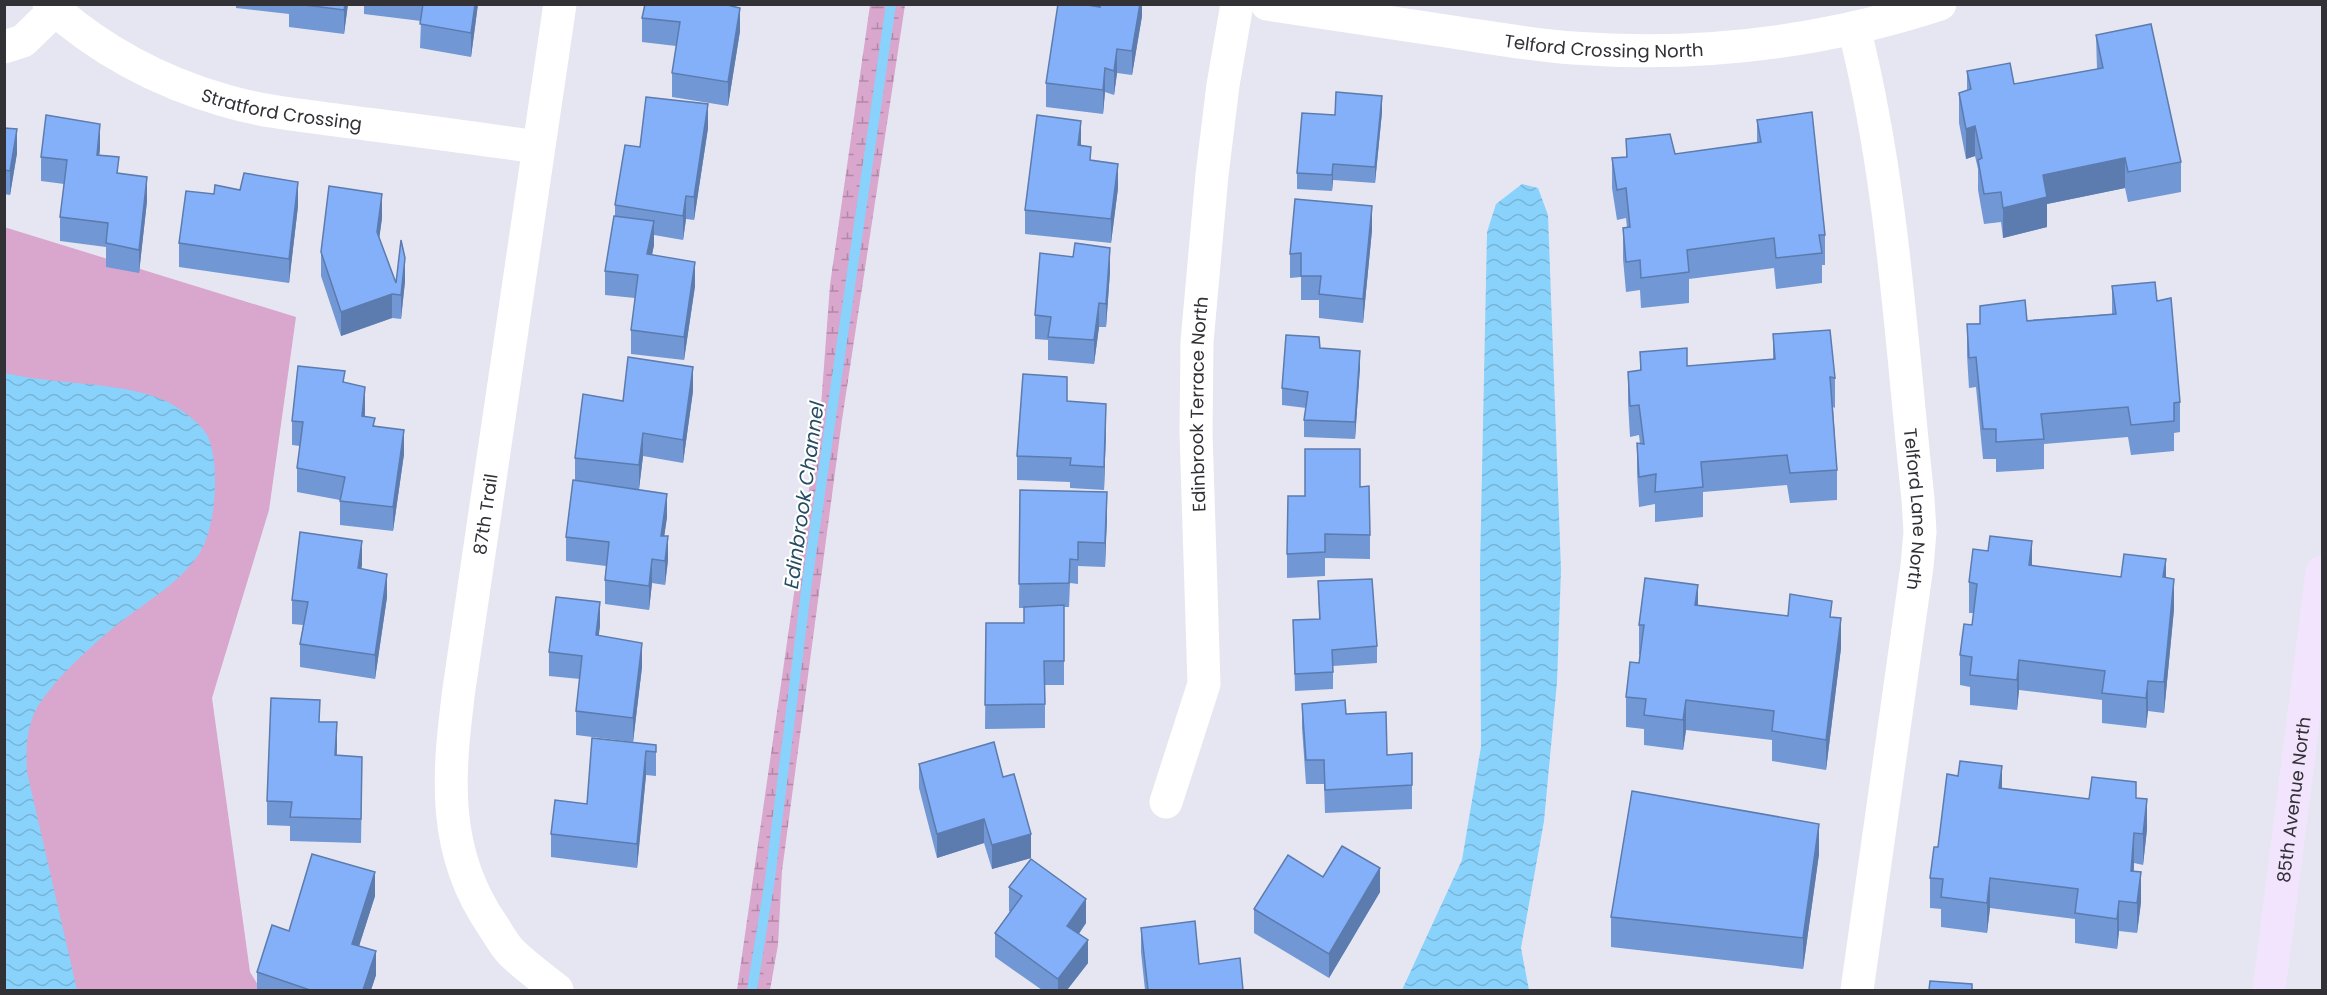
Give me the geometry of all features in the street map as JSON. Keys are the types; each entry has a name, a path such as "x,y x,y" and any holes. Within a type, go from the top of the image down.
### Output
{"main road":[{"name":"85th Avenue North","path":"2269,990 2322,572"}],"street":[{"name":"87th Trail","path":"557,990 510,951 479,906 460,856 453,823 450,785 459,689 560,4"},
{"name":"Edinbrook Terrace North","path":"1166,802 1204,684 1196,432 1197,342 1212,175 1223,85 1237,4"},
{"name":"Telford Crossing North","path":"1267,4 1523,42 1621,50 1728,48 1796,39 1854,28 1940,4"},
{"name":"Stratford Crossing","path":"52,7 80,31 145,69 186,88 224,101 277,112 538,147"},
{"path":"4,47 23,41 52,7"},
{"name":"Telford Lane North","path":"1854,28 1868,86 1892,249 1920,532 1857,990"}],"green space":[{"path":"870,5 905,5 842,420 782,871 778,945 770,990 737,990 821,406 830,285"},
{"path":"4,227 296,317 269,510 212,698 250,972 261,990 5,990"}],"water":[{"path":"1522,184 1538,188 1548,215 1561,570 1557,682 1544,821 1521,948 1529,990 1402,990 1462,860 1481,747 1480,569 1487,232 1496,204"},
{"path":"5,373 43,380 124,389 161,399 187,414 204,430 214,461 213,512 205,543 199,554 170,585 113,628 70,667 41,701 29,728 27,772 77,990 5,990"}],"building":[{"path":"297,4 345,4 344,10"},
{"path":"423,4 475,4 471,33 420,24"},
{"path":"645,4 723,4 740,8 728,82 672,73 680,22 642,18"},
{"path":"1058,4 1100,7 1100,4 1140,4 1132,51 1117,49 1114,71 1105,68 1103,90 1046,83"},
{"path":"2151,24 2181,162 2128,172 2125,158 2043,175 2047,197 2003,208 2001,192 1984,194 1978,160 1982,158 1975,126 1966,129 1959,93 1971,89 1967,71 2010,63 2014,84 2103,68 2096,35"},
{"path":"1336,92 1382,96 1375,167 1333,164 1332,175 1297,173 1302,113 1335,115"},
{"path":"646,97 708,104 694,197 686,196 683,216 615,205 625,145 640,147"},
{"path":"1812,112 1825,235 1819,235 1822,253 1776,258 1774,238 1687,250 1689,272 1641,278 1640,260 1626,262 1623,228 1630,227 1626,188 1617,190 1612,158 1627,157 1626,139 1670,134 1675,154 1761,142 1757,120"},
{"path":"46,115 100,124 97,155 119,157 117,173 147,177 139,250 106,243 108,223 60,217 67,160 41,157"},
{"path":"1037,115 1081,121 1078,145 1091,147 1090,160 1118,164 1111,219 1025,210"},
{"path":"4,128 17,129 10,171 4,170"},
{"path":"244,173 298,182 289,259 179,243 186,191 214,194 215,185 240,190"},
{"path":"329,186 382,194 377,232 396,283 401,240 405,258 401,295 392,294 341,312 321,252"},
{"path":"1295,199 1372,206 1363,299 1319,294 1321,276 1301,276 1301,253 1290,254"},
{"path":"614,216 654,221 647,254 695,262 684,337 631,330 638,275 605,271"},
{"path":"1075,243 1110,248 1106,304 1099,303 1094,340 1048,337 1051,317 1035,315 1040,253 1073,257"},
{"path":"2155,282 2157,301 2171,298 2180,402 2174,403 2174,421 2131,425 2128,407 2041,414 2044,439 1996,442 1996,429 1983,429 1976,357 1969,358 1967,324 1980,324 1980,306 2025,300 2027,321 2116,314 2112,286"},
{"path":"1830,330 1835,378 1830,377 1837,470 1790,473 1787,455 1701,462 1703,487 1655,492 1656,474 1639,477 1637,443 1644,444 1639,405 1630,406 1628,372 1641,370 1640,352 1687,348 1687,366 1775,359 1773,334"},
{"path":"1286,335 1319,337 1320,348 1360,351 1355,422 1304,420 1308,392 1282,388"},
{"path":"628,357 693,367 683,440 643,433 639,465 575,458 583,394 623,401"},
{"path":"298,366 345,371 343,382 365,387 362,416 375,418 373,426 404,430 393,507 340,501 345,477 297,468 303,422 292,421"},
{"path":"1023,374 1067,377 1067,401 1106,404 1104,467 1070,465 1071,458 1017,456"},
{"path":"1305,449 1360,449 1360,487 1369,486 1370,535 1325,534 1325,552 1287,554 1288,496 1305,496"},
{"path":"573,480 667,494 661,536 668,536 665,561 652,559 649,586 605,580 609,542 566,537"},
{"path":"1020,490 1107,492 1105,543 1078,542 1078,560 1070,559 1069,583 1019,584"},
{"path":"300,532 362,541 358,568 387,574 375,655 300,644 308,602 292,600"},
{"path":"1990,536 2032,541 2029,565 2121,577 2124,554 2166,559 2163,577 2174,579 2164,682 2148,681 2146,698 2102,693 2105,671 2019,660 2017,680 1970,675 1972,657 1960,655 1964,624 1972,625 1977,584 1969,582 1973,549 1988,551"},
{"path":"1645,578 1698,585 1695,605 1788,616 1790,594 1832,601 1830,617 1841,618 1826,740 1772,731 1774,711 1686,700 1683,720 1644,715 1646,699 1626,697 1630,662 1639,663 1644,625 1639,625"},
{"path":"1372,579 1377,646 1332,650 1333,672 1295,674 1293,620 1320,619 1318,581"},
{"path":"556,597 600,602 596,635 642,643 633,718 576,711 582,656 549,652"},
{"path":"1064,605 1064,661 1044,661 1045,704 985,705 986,623 1024,623 1024,607"},
{"path":"271,698 320,700 319,722 337,722 335,755 362,757 361,819 290,817 292,802 267,801"},
{"path":"1345,700 1346,714 1386,712 1387,755 1412,753 1412,785 1325,790 1324,760 1306,760 1302,704"},
{"path":"592,738 656,745 656,752 646,751 637,844 551,834 555,800 587,804"},
{"path":"994,742 1003,777 1014,774 1031,834 992,845 984,819 937,834 919,764"},
{"path":"1960,761 2002,766 1999,788 2089,799 2092,777 2136,782 2136,798 2147,799 2143,834 2134,833 2131,871 2141,872 2137,903 2119,901 2117,919 2075,913 2078,889 1990,878 1987,903 1941,897 1943,879 1930,878 1934,847 1938,847 1947,774 1958,776"},
{"path":"1632,791 1819,824 1803,938 1611,917"},
{"path":"1342,846 1380,868 1329,954 1254,909 1288,855 1323,877"},
{"path":"312,854 375,872 352,944 376,951 363,990 310,990 257,972 272,925 289,931"},
{"path":"1031,859 1086,899 1067,926 1088,940 1058,979 995,933 1022,896 1009,887"},
{"path":"1195,921 1199,964 1240,958 1243,990 1148,990 1141,928"},
{"path":"1930,981 1972,984 1972,990 1929,990"}],"waterway":[{"name":"Edinbrook Channel","path":"752,990 770,879 807,583 891,4"}]}
